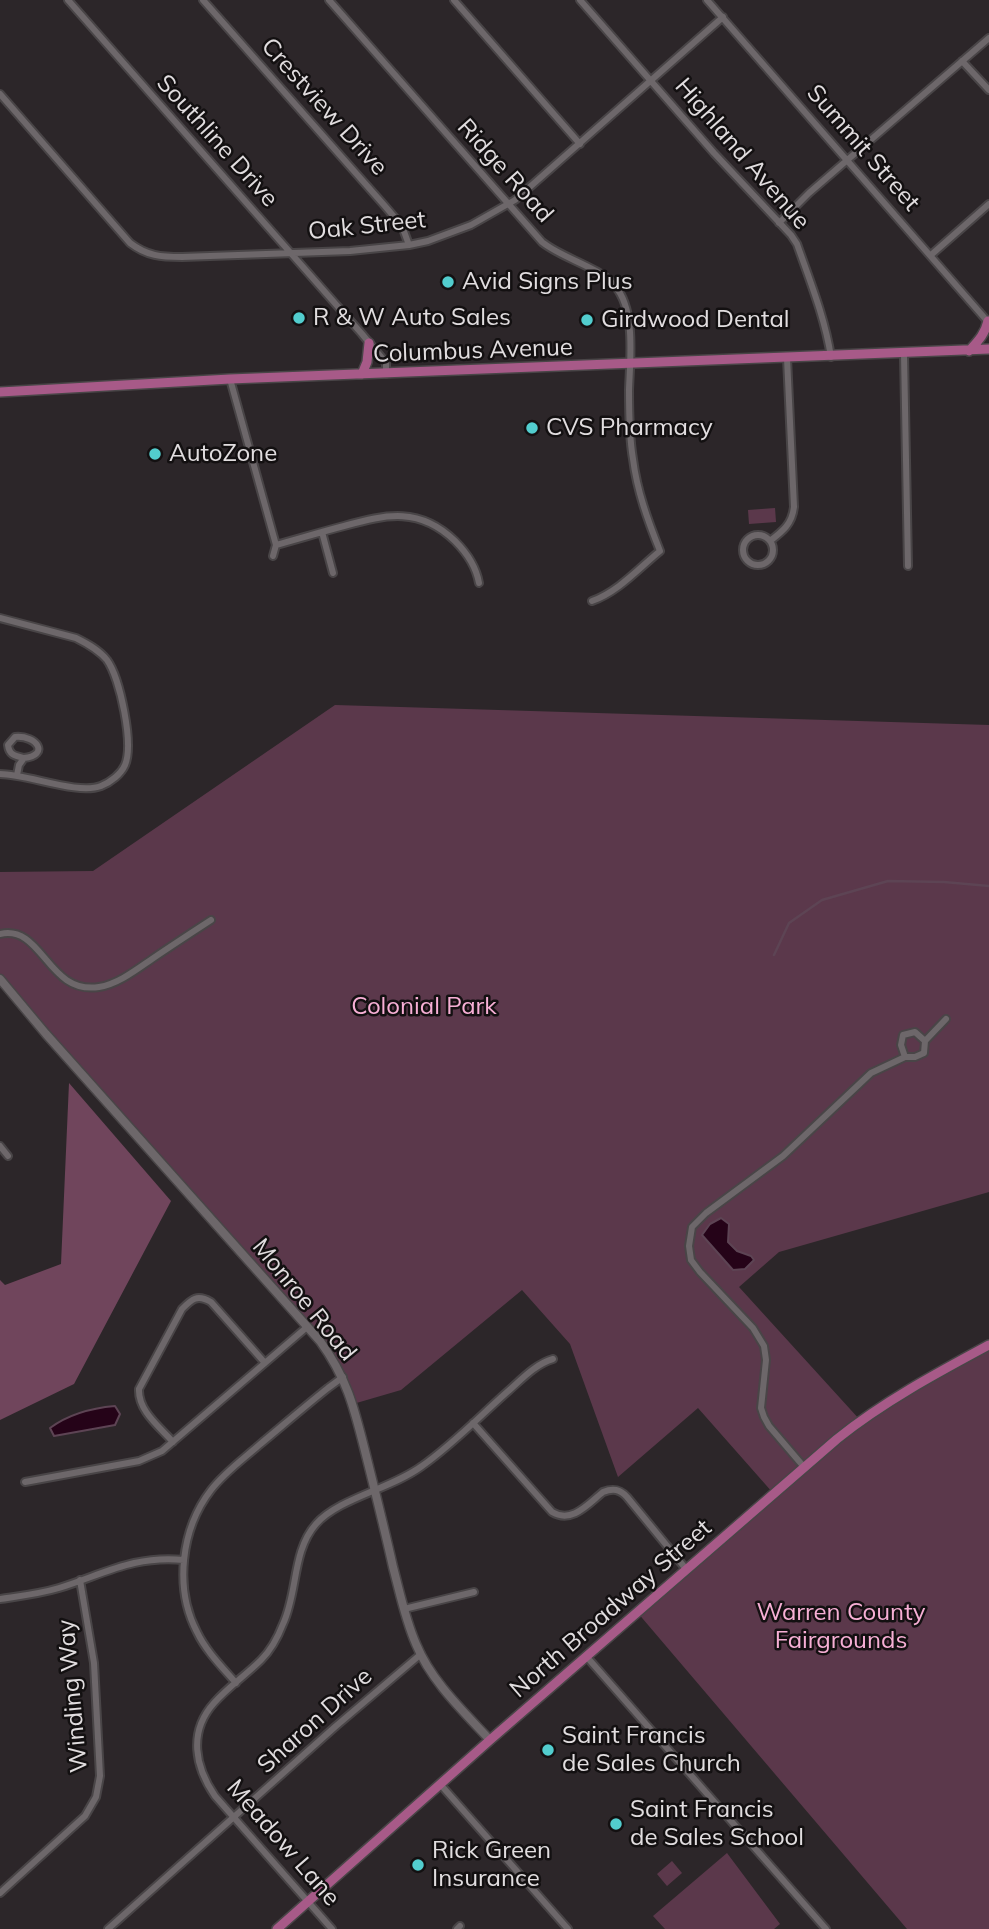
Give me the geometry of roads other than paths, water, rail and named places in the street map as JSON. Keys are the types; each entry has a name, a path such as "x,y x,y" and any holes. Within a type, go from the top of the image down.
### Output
{"main road":[{"path":"969,351 981,339 988,322"},
{"path":"362,374 368,362 369,343"},
{"name":"Columbus Avenue","path":"0,392 230,379 989,349"},
{"name":"North Broadway Street","path":"277,1929 586,1656 860,1420 989,1345"}],"street":[{"name":"Southline Drive","path":"68,0 369,343 386,363 386,374"},
{"name":"Crestview Drive","path":"203,0 402,226 409,245"},
{"name":"Ridge Road","path":"329,0 508,205 551,249 606,278 623,299 630,364 629,408 633,461 638,490 660,551 617,587 592,601"},
{"path":"454,0 580,144"},
{"name":"Highland Avenue","path":"580,0 714,153 791,235 797,244 822,318 831,357"},
{"name":"Summit Street","path":"707,0 988,322"},
{"name":"Oak Street","path":"0,94 130,243 149,255 182,257 384,249 450,234 508,205 723,17"},
{"path":"779,223 809,193 989,38"},
{"path":"962,61 989,90"},
{"path":"931,255 989,204"},
{"path":"904,354 908,566"},
{"path":"770,541 786,528 793,512 787,358"},
{"path":"230,379 276,545 273,556"},
{"path":"276,545 383,516 405,516 427,522 447,533 473,564 479,583"},
{"path":"322,532 333,573"},
{"path":"757,535 770,541 773,550 765,562 756,564 748,560 743,552 748,538 757,535"},
{"path":"0,618 76,638 100,652 117,680 128,748 125,766 118,775 99,786 78,788 0,774"},
{"path":"17,775 24,758 37,754 38,748 36,743 27,737 15,737 8,745 9,751 12,755 24,758"},
{"path":"0,934 15,933 26,938 60,975 74,984 90,988 101,987 121,979 211,920"},
{"name":"Monroe Road","path":"0,979 333,1359 343,1377 356,1416 404,1609 421,1654 447,1693 490,1740"},
{"path":"804,1467 764,1417 761,1408 766,1360 764,1346 753,1328 691,1260 689,1246 692,1227 706,1213 783,1156 871,1073 905,1057 915,1057 924,1052 925,1041 946,1019"},
{"path":"905,1057 901,1045 903,1035 915,1032 925,1041"},
{"path":"0,1146 8,1156"},
{"path":"173,1442 144,1408 139,1398 139,1389 189,1302 203,1297 211,1302 265,1363"},
{"path":"25,1482 139,1461 162,1451 306,1327"},
{"name":"Meadow Lane","path":"332,1929 206,1782 201,1772 197,1750 204,1718 213,1704 263,1658 274,1643 284,1624 295,1586 300,1552 309,1532 328,1512 392,1484 424,1465 525,1376 543,1362 553,1359"},
{"path":"236,1683 206,1648 193,1624 184,1591 184,1560 188,1535 201,1504 222,1478 343,1377"},
{"path":"472,1423 552,1512 562,1517 573,1516 603,1492 619,1490 686,1569"},
{"path":"0,1599 38,1593 147,1559 184,1560"},
{"name":"Winding Way","path":"0,1893 85,1816 99,1787 94,1663 80,1580"},
{"path":"404,1609 474,1592"},
{"name":"Sharon Drive","path":"108,1929 421,1654"},
{"path":"586,1656 826,1929"},
{"path":"440,1784 569,1929"}],"waterway":[{"path":"774,955 789,923 822,900 888,881 989,886"}],"place":[{"name":"Avid Signs Plus","path":"448,282"},
{"name":"R & W Auto Sales","path":"299,318"},
{"name":"Girdwood Dental","path":"587,320"},
{"name":"CVS Pharmacy","path":"532,428"},
{"name":"AutoZone","path":"155,454"},
{"name":"Saint Francis de Sales Church","path":"548,1750"},
{"name":"Saint Francis de Sales School","path":"616,1824"},
{"name":"Rick Green Insurance","path":"418,1865"}],"park label":[{"name":"Colonial Park","path":"424,1007"},
{"name":"Warren County Fairgrounds","path":"841,1627"}]}
